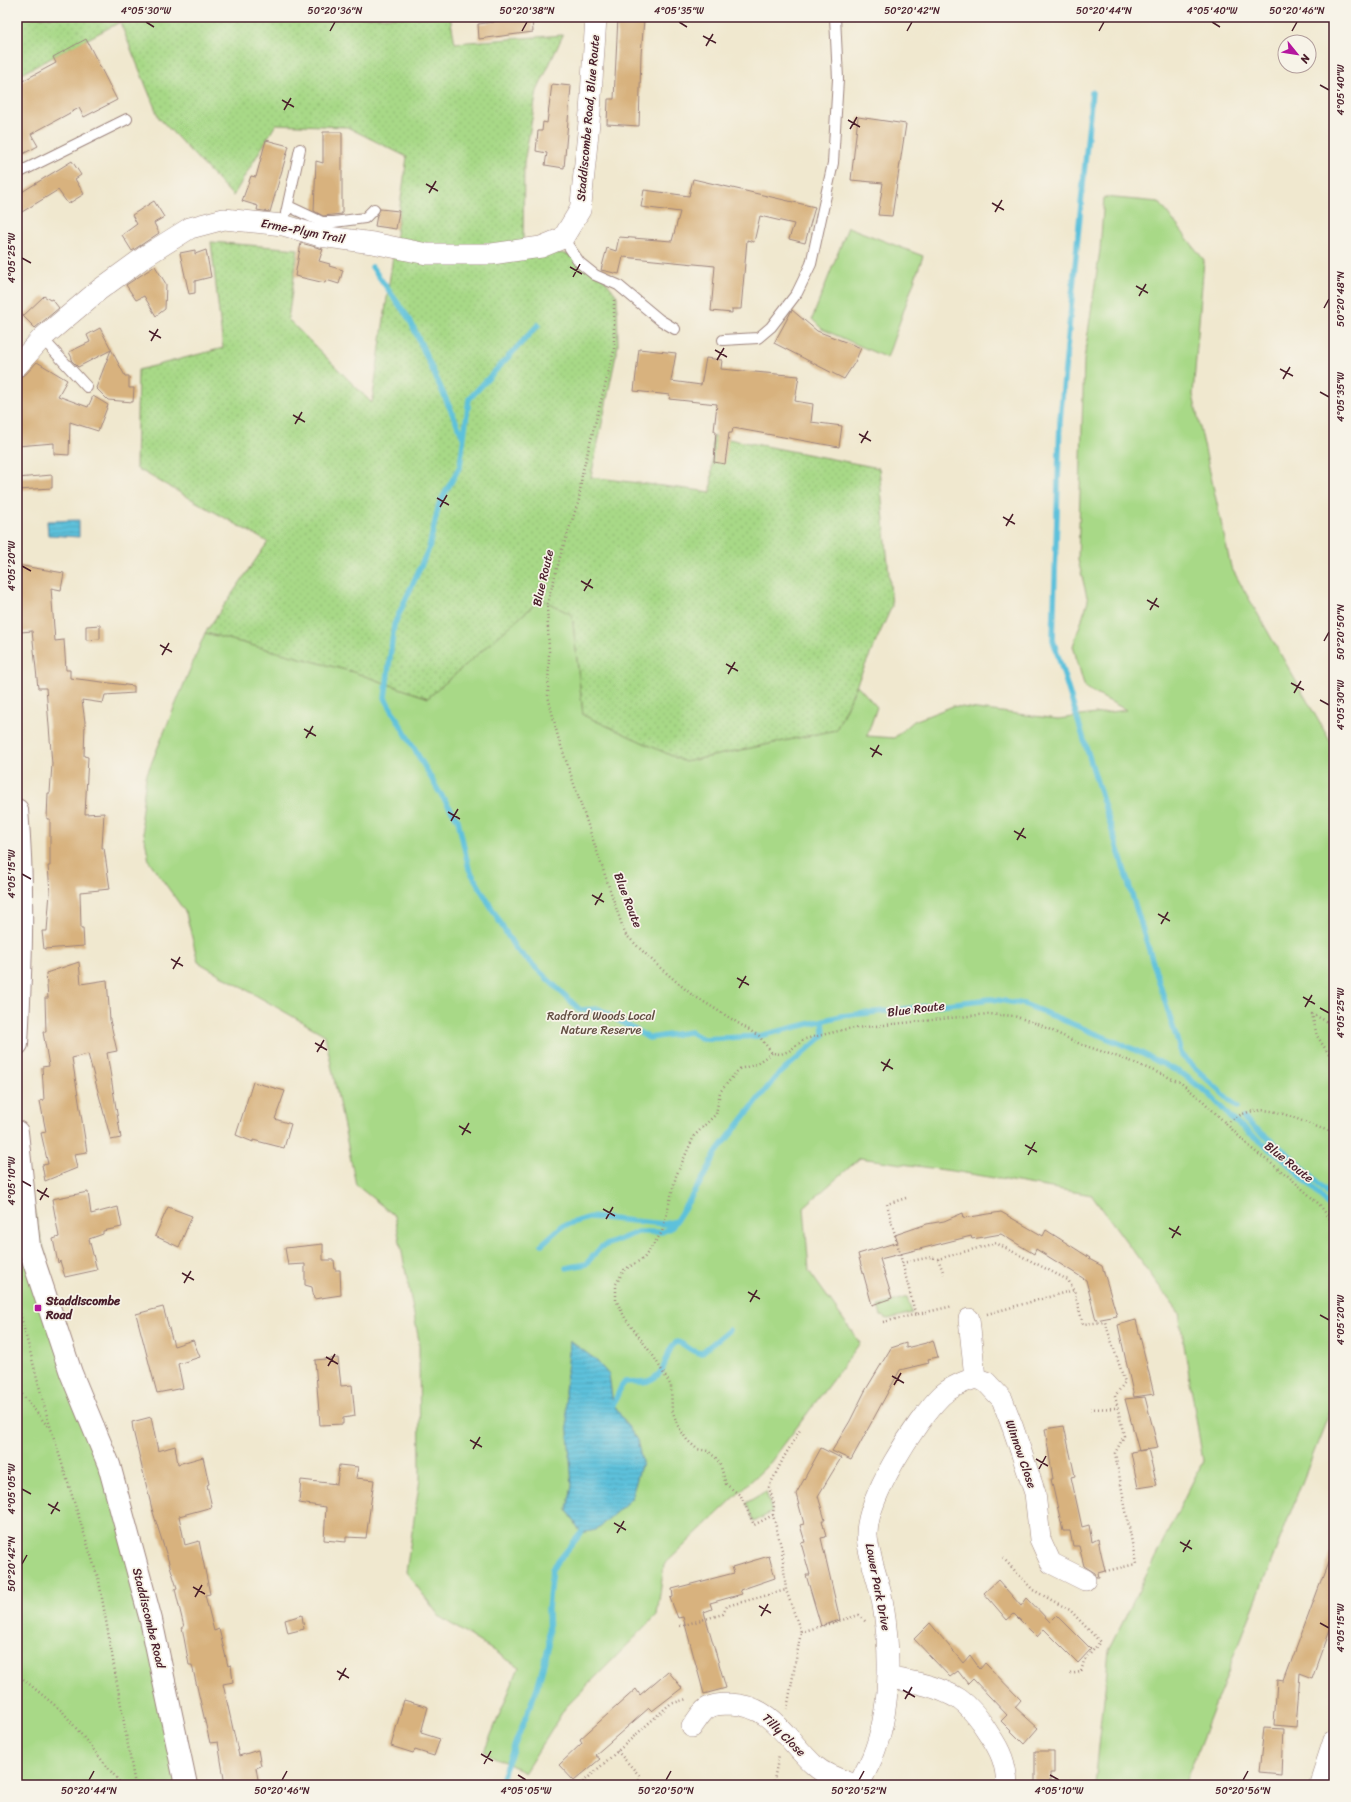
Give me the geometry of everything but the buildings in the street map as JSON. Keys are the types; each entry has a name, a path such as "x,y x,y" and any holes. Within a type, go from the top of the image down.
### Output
{"street":[{"name":"Staddiscombe Road, Blue Route","path":"563,238 580,210 581,204 590,112 596,17"},
{"name":"Erme-Plym Trail","path":"17,366 42,338 99,290 147,255 190,228 224,219 285,216 320,236 427,254 492,254 541,247 563,238"},
{"path":"17,810 20,844 22,958 17,1044"},
{"name":"Staddiscombe Road","path":"17,1132 29,1247 71,1373 109,1465 151,1620 186,1785"},
{"path":"970,1323 975,1378"},
{"name":"Winnow Close","path":"975,1378 986,1382 1002,1399 1035,1493 1040,1539 1051,1563 1082,1579"},
{"name":"Lower Park Drive","path":"857,1785 874,1751 881,1726 889,1678 888,1646 883,1604 868,1537 870,1519 877,1493 914,1428 929,1410 941,1396 957,1385 975,1378"},
{"path":"889,1678 917,1682 959,1699 976,1715 998,1747 1006,1769 1006,1785"},
{"name":"Tilly Close","path":"705,1709 715,1704 739,1704 760,1711 783,1731 815,1766 832,1777 857,1785"},
{"path":"692,1728 705,1709"},
{"path":"1319,1785 1334,1739"}],"lane":[{"path":"723,340 758,338 771,327 797,293 811,264 819,234 833,163 838,79 835,17"},
{"path":"17,171 20,172 127,120"},
{"path":"300,149 285,216 322,222 334,222 365,218 374,209"},
{"path":"563,238 580,263 595,275 618,284 660,320 675,329"},
{"path":"42,338 87,387"}],"path":[{"name":"Blue Route","path":"611,282 614,298 614,350 582,474 579,500 562,550 547,606 549,652 548,696 558,738 625,934 657,965 691,994 752,1031 772,1053 781,1054 789,1051 805,1039 846,1029 988,1014 1014,1016 1038,1024 1080,1044 1130,1061 1180,1082 1204,1102 1252,1149 1288,1176 1319,1204 1334,1224"},
{"path":"1334,1025 1312,1014 1317,1036 1334,1062"},
{"path":"772,1053 754,1065 739,1069 720,1092 716,1114 694,1136 676,1176 662,1232 644,1258 624,1270 616,1284 616,1300 625,1318 671,1386 672,1410 678,1426 687,1440 697,1449 708,1451 717,1460 721,1467 726,1484 741,1496 754,1525 773,1515"},
{"path":"1226,1124 1240,1113 1258,1110 1279,1112 1334,1132"},
{"path":"906,1198 887,1204 916,1316"},
{"path":"902,1263 931,1256 938,1259 996,1242 1068,1280 1074,1290 1083,1324 1105,1322 1125,1382 1115,1396 1124,1436 1115,1453 1136,1564 1082,1579"},
{"path":"938,1259 944,1274"},
{"path":"970,1323 980,1323 987,1314 1074,1290"},
{"path":"17,1302 51,1431 99,1581 135,1785"},
{"path":"884,1322 916,1316 953,1306"},
{"path":"17,1388 51,1431"},
{"path":"1090,1409 1118,1408"},
{"path":"773,1785 801,1632 786,1590 782,1550 773,1515 774,1505 769,1487 800,1430"},
{"path":"1003,1558 1033,1590 1070,1610 1100,1642 1084,1661 1081,1672 1070,1674"},
{"path":"680,1626 723,1614 727,1606 786,1590"},
{"path":"801,1632 859,1615 888,1646"},
{"path":"17,1674 63,1712 122,1785"},
{"path":"580,1785 670,1704 699,1696 705,1709"},
{"path":"618,1751 639,1775 638,1785"}],"green space":[{"path":"17,17 450,17 455,43 563,35 537,91 524,163 523,245 574,256 597,270 617,296 618,345 591,477 711,492 713,436 879,468 892,606 836,730 685,762 583,715 572,615 541,599 428,698 353,672 205,633 268,542 136,468 138,370 223,348 211,242 298,249 288,319 372,403 407,157 347,127 276,124 233,196 159,118 120,22 17,76"},
{"name":"Radford Woods Local Nature Reserve","path":"1104,197 1159,202 1204,260 1193,395 1231,567 1334,748 1334,1401 1184,1785 1095,1785 1109,1650 1203,1461 1179,1313 1092,1195 959,1172 860,1158 804,1207 809,1271 860,1343 770,1463 664,1565 657,1615 565,1708 525,1772 484,1752 519,1667 440,1617 406,1572 420,1479 419,1341 395,1216 356,1185 325,1035 198,962 186,913 149,861 141,817 146,776 205,633 353,672 428,698 541,599 572,615 583,715 685,762 836,730 857,685 877,707 867,736 894,738 914,721 953,706 1058,719 1126,710 1085,688 1073,646 1088,601 1078,560 1084,360 1100,250"},
{"path":"848,227 923,256 887,358 822,329 812,319"},
{"path":"20,1157 87,1414 151,1620 180,1785 17,1785 17,1161"},
{"path":"907,1297 912,1313 888,1319 881,1316 878,1306"},
{"path":"766,1491 772,1512 754,1522 746,1503"}],"water":[{"path":"79,520 79,537 48,535 47,521"},
{"path":"570,1341 595,1359 609,1375 613,1404 637,1440 642,1462 631,1499 596,1530 581,1533 567,1509 572,1486 565,1392"}],"waterway":[{"path":"1092,92 1060,420 1053,640 1182,1056 1237,1107"},
{"path":"372,267 410,320 463,437"},
{"path":"538,325 469,399 460,466 439,504 429,548 394,625 385,698 438,790 458,820 469,869 515,948 580,1010 599,1009 649,1038 690,1032 703,1039 759,1036 841,1016 991,999 1024,1004 1133,1049 1183,1074 1210,1095 1232,1119 1283,1159 1317,1192 1334,1212"},
{"path":"566,1268 586,1264 601,1247 638,1232 662,1232 672,1227 707,1172 716,1153 775,1078 824,1035 823,1020"},
{"path":"1243,1118 1294,1159 1334,1199"},
{"path":"542,1244 562,1226 591,1217 665,1224 676,1221"},
{"path":"613,1405 621,1387 625,1382 642,1382 648,1381 655,1377 664,1367 670,1350 677,1342 701,1353 729,1330"},
{"path":"499,1785 537,1688 549,1645 548,1610 552,1569 581,1533"}],"place":[{"name":"Staddiscombe Road","path":"38,1308"}]}
